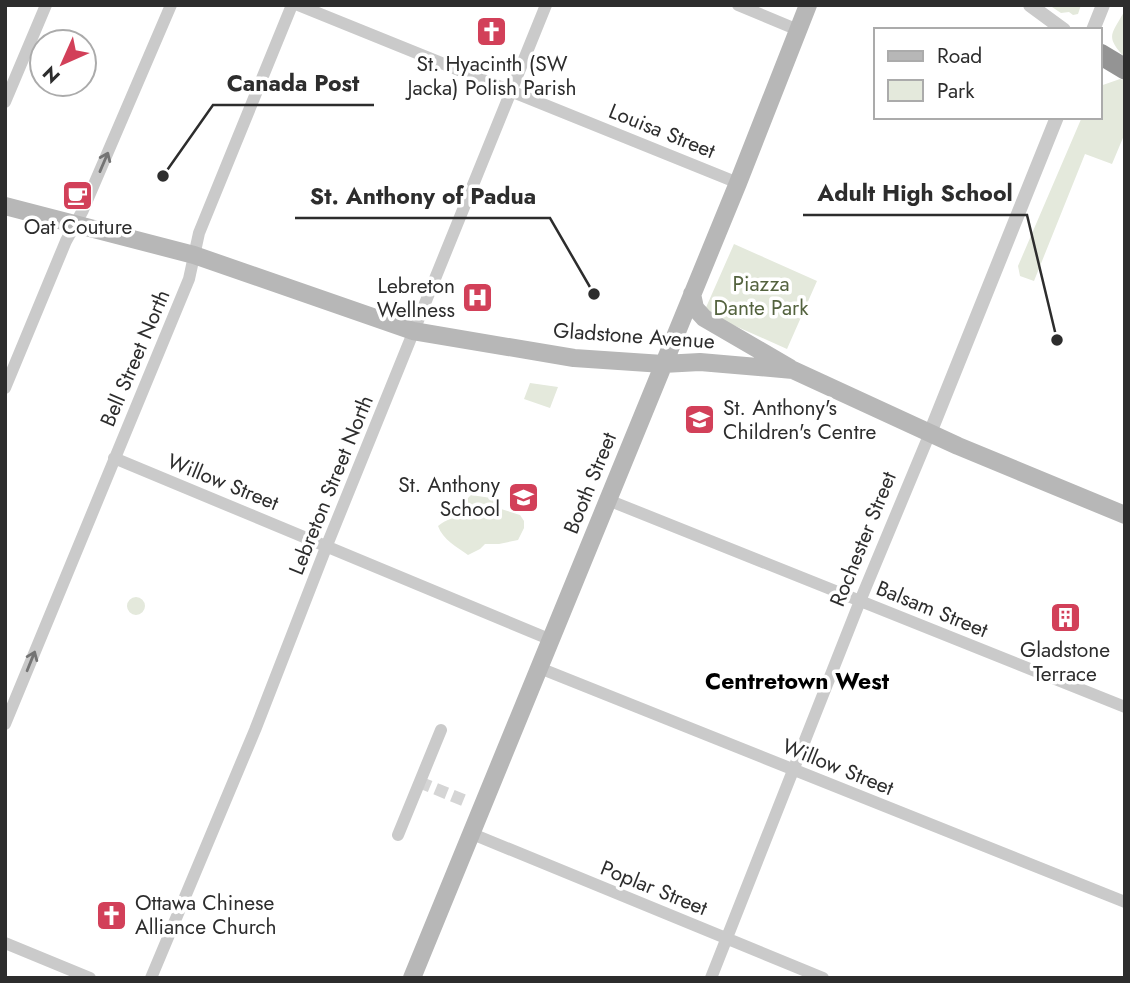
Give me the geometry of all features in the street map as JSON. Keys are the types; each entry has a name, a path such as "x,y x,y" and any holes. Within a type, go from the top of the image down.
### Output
{"highway":[{"path":"1102,55 1125,69"}],"main road":[{"name":"Booth Street","path":"412,978 537,667 738,183 808,5"},
{"name":"Gladstone Avenue","path":"5,206 194,255 414,331 574,358 663,364 700,362 793,370 930,433 1125,515"},
{"path":"692,294 695,308 704,318 793,370"}],"street":[{"path":"5,102 46,5"},
{"path":"5,387 171,5"},
{"name":"Bell Street North","path":"5,724 8,707 189,279 199,233 292,5"},
{"name":"Louisa Street","path":"298,5 738,183"},
{"name":"Lebreton Street North","path":"151,978 238,771 546,5"},
{"path":"738,5 798,30"},
{"path":"1030,5 1061,28"},
{"path":"1094,28 1103,5"},
{"name":"Rochester Street","path":"711,978 860,601 1056,119"},
{"name":"Willow Street","path":"114,458 550,639"},
{"name":"Balsam Street","path":"608,500 1125,707"},
{"name":"Willow Street","path":"537,667 1125,902"},
{"path":"398,835 441,730"},
{"name":"Poplar Street","path":"470,833 823,978"},
{"path":"5,943 90,978"}],"green space":[{"path":"1049,5 1081,5 1078,14 1073,15 1069,12 1061,13"},
{"path":"1125,10 1125,58 1114,44 1112,35"},
{"path":"1120,79 1125,81 1125,133 1112,164 1085,154 1034,281 1020,276 1018,266 1081,119 1102,119 1102,85"},
{"name":"Piazza Dante Park","path":"734,244 817,281 787,349 704,312"},
{"path":"530,383 558,387 550,408 524,399"},
{"path":"471,495 491,498 501,509 520,515 524,528 518,540 485,544 468,555 447,539 438,526 462,512 461,505"},
{"path":"132,597 140,597 145,606 143,613 132,615 127,610 127,602"}],"tunnel":[{"path":"419,782 468,802"}],"place":[{"name":"St. Hyacinth (SW Jacka) Polish Parish","path":"492,32"},
{"name":"Canada Post","path":"163,176"},
{"name":"Oat Couture","path":"78,195"},
{"name":"St. Anthony of Padua","path":"594,294"},
{"name":"Lebreton Wellness","path":"478,298"},
{"name":"Adult High School","path":"1057,340"},
{"name":"St. Anthony's Children's Centre","path":"700,420"},
{"name":"St. Anthony School","path":"523,497"},
{"name":"Gladstone Terrace","path":"1065,618"},
{"name":"Ottawa Chinese Alliance Church","path":"112,915"}],"district":[{"name":"Centretown West","path":"797,681"}]}
